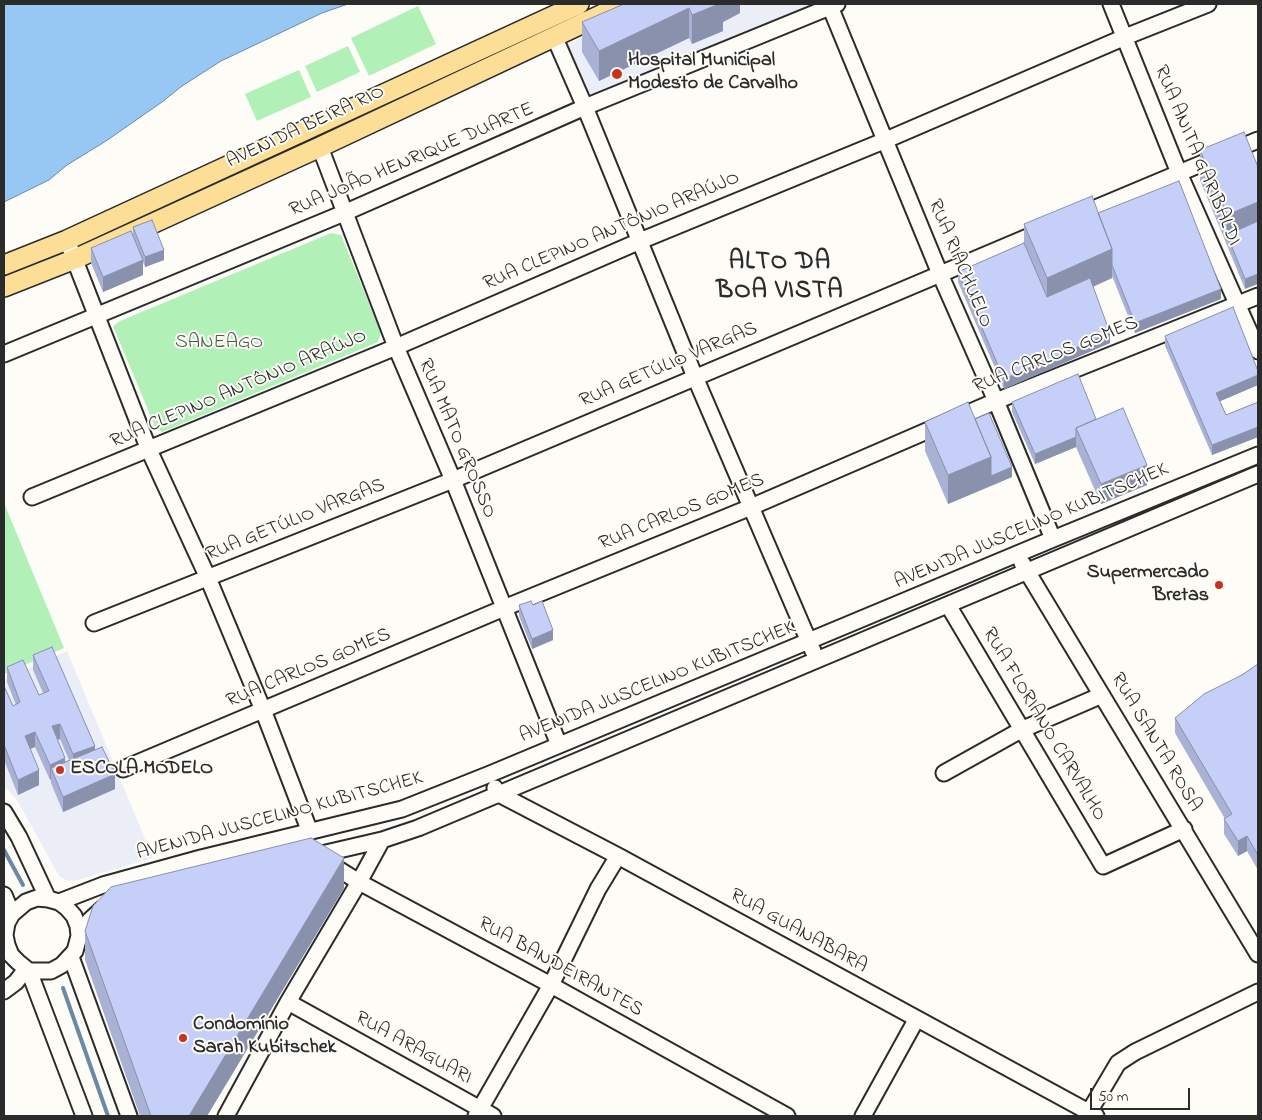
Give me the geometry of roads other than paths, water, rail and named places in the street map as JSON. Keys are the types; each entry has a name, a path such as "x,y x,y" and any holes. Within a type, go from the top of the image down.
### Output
{"main road":[{"name":"AVENIDA BEIRA RIO","path":"4,265 67,240 579,4"},
{"name":"AVENIDA BEIRA RIO","path":"4,287 75,259 320,147 624,4"}],"street":[{"name":"RUA ANITA GARIBALDI","path":"1111,4 1179,173 1258,351"},
{"name":"RUA CLEPINO ANTÔNIO ARAÚJO","path":"32,497 396,347 640,241 886,140 1208,4"},
{"name":"RUA JOÃO HENRIQUE DUARTE","path":"4,354 344,213 586,107 832,5"},
{"name":"RUA RIACHUELO","path":"832,5 940,274 996,400 1053,538"},
{"path":"554,36 586,107 695,377 817,660"},
{"name":"RUA GETÚLIO VARGAS","path":"94,623 453,480 1258,140"},
{"name":"RUA MATO GROSSO","path":"320,147 396,347 453,480 559,745"},
{"path":"67,240 149,450 208,578 263,710 310,832"},
{"name":"RUA CARLOS GOMES","path":"123,769 504,608 751,507 996,400 1258,296"},
{"name":"AVENIDA JUSCELINO KUBITSCHEK","path":"54,900 201,858 402,808 621,720 1053,538 1258,455"},
{"name":"AVENIDA JUSCELINO KUBITSCHEK","path":"296,859 382,840 418,828 1258,474"},
{"name":"RUA SANTA ROSA","path":"1017,554 1258,954"},
{"name":"RUA FLORIANO CARVALHO","path":"928,592 942,607 980,658 1103,866 1184,830"},
{"path":"944,773 1022,730 1102,694"},
{"path":"621,720 629,738"},
{"path":"490,774 498,793"},
{"name":"RUA GUANABARA","path":"498,793 618,856 916,1020 1092,1114"},
{"path":"4,812 54,900"},
{"path":"226,1116 288,1002 360,882 382,840"},
{"name":"RUA BANDEIRANTES","path":"315,855 360,882 787,1116"},
{"path":"483,1114 551,985 598,889 618,856"},
{"path":"4,895 8,920 5,935 6,945 11,955 28,970 84,1116"},
{"path":"8,920 26,902 37,898 54,900 68,908 74,916 79,936"},
{"path":"4,991 28,970 51,970 62,966 75,951 79,936 90,920 101,909 115,902"},
{"path":"71,957 129,1116"},
{"path":"1092,1114 1118,1063 1135,1052 1258,992"},
{"name":"RUA ARAGUARI","path":"288,1002 483,1114"},
{"path":"863,1116 916,1020"}],"water":[{"path":"4,4 348,4 322,13 221,61 182,86 106,141 67,165 49,180 4,202"}],"waterway":[{"path":"4,850 23,885"},
{"path":"63,988 108,1116"}],"place":[{"name":"Hospital Municipal Modesto de Carvalho","path":"617,74"},
{"name":"Supermercado Bretas","path":"1219,585"},
{"name":"ESCOLA MODELO","path":"60,770"},
{"name":"Condomínio Sarah Kubitschek","path":"183,1038"}],"district":[{"name":"ALTO DA BOA VISTA","path":"780,278"}],"park label":[{"name":"SANEAGO","path":"219,344"}]}
